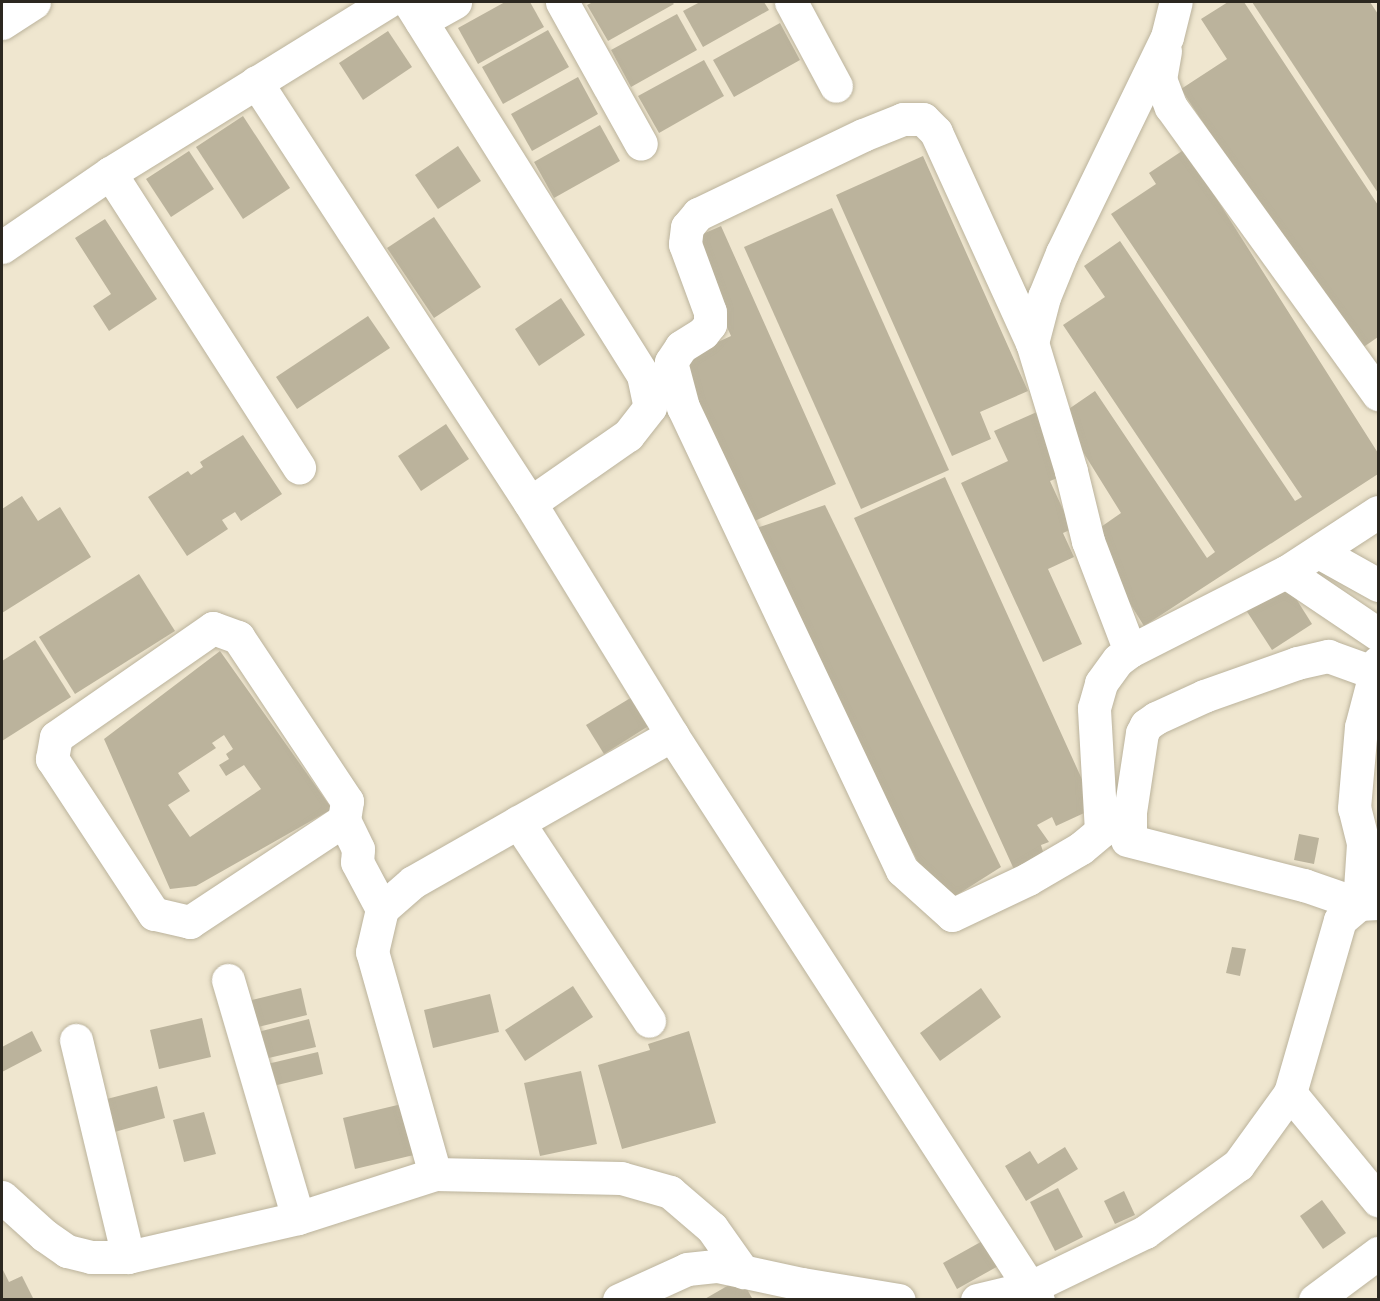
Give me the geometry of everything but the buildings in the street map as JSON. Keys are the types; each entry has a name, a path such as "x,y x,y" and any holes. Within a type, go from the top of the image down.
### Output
{"street":[{"path":"3,19 33,2"},
{"path":"2,247 110,173 387,2"},
{"path":"455,2 415,11 643,375 650,407 628,435 530,503"},
{"path":"562,2 641,144"},
{"path":"791,2 836,86"},
{"path":"1176,2 1160,79 1172,107 1369,359 1378,394"},
{"path":"1032,343 1044,297 1062,253 1167,37"},
{"path":"256,82 530,503 672,735 1034,1293"},
{"path":"1130,651 1088,541 1071,471 1032,343 936,132 923,119 903,119 863,135 698,214 687,227 686,244 710,312 710,324 703,333 681,347 671,362 683,407 902,870 952,915 1028,879 1081,848 1101,831 1094,708 1101,683 1118,660 1130,651 1286,572 1378,512"},
{"path":"110,173 299,466"},
{"path":"1319,552 1378,585"},
{"path":"1286,572 1378,634"},
{"path":"334,826 190,922 154,914 52,759 56,737 213,628 238,637 347,801 334,826 340,857 357,862 382,909"},
{"path":"1328,656 1377,668 1361,727 1354,808 1363,843 1369,904 1128,840 1142,733 1146,725 1204,696 1297,663 1328,656"},
{"path":"435,1174 372,952 382,909 413,882 672,735"},
{"path":"1363,843 1378,814"},
{"path":"518,822 649,1021"},
{"path":"977,1299 1034,1293 1145,1232 1238,1165 1290,1093 1340,920 1369,904"},
{"path":"228,980 298,1218"},
{"path":"76,1040 128,1257"},
{"path":"1290,1093 1378,1200"},
{"path":"2,1197 44,1236 67,1251 91,1257 128,1257 298,1218 435,1174 621,1178 670,1192 712,1228 743,1272"},
{"path":"1315,1299 1378,1253"},
{"path":"619,1299 687,1269 718,1266 804,1292 900,1299"}]}
